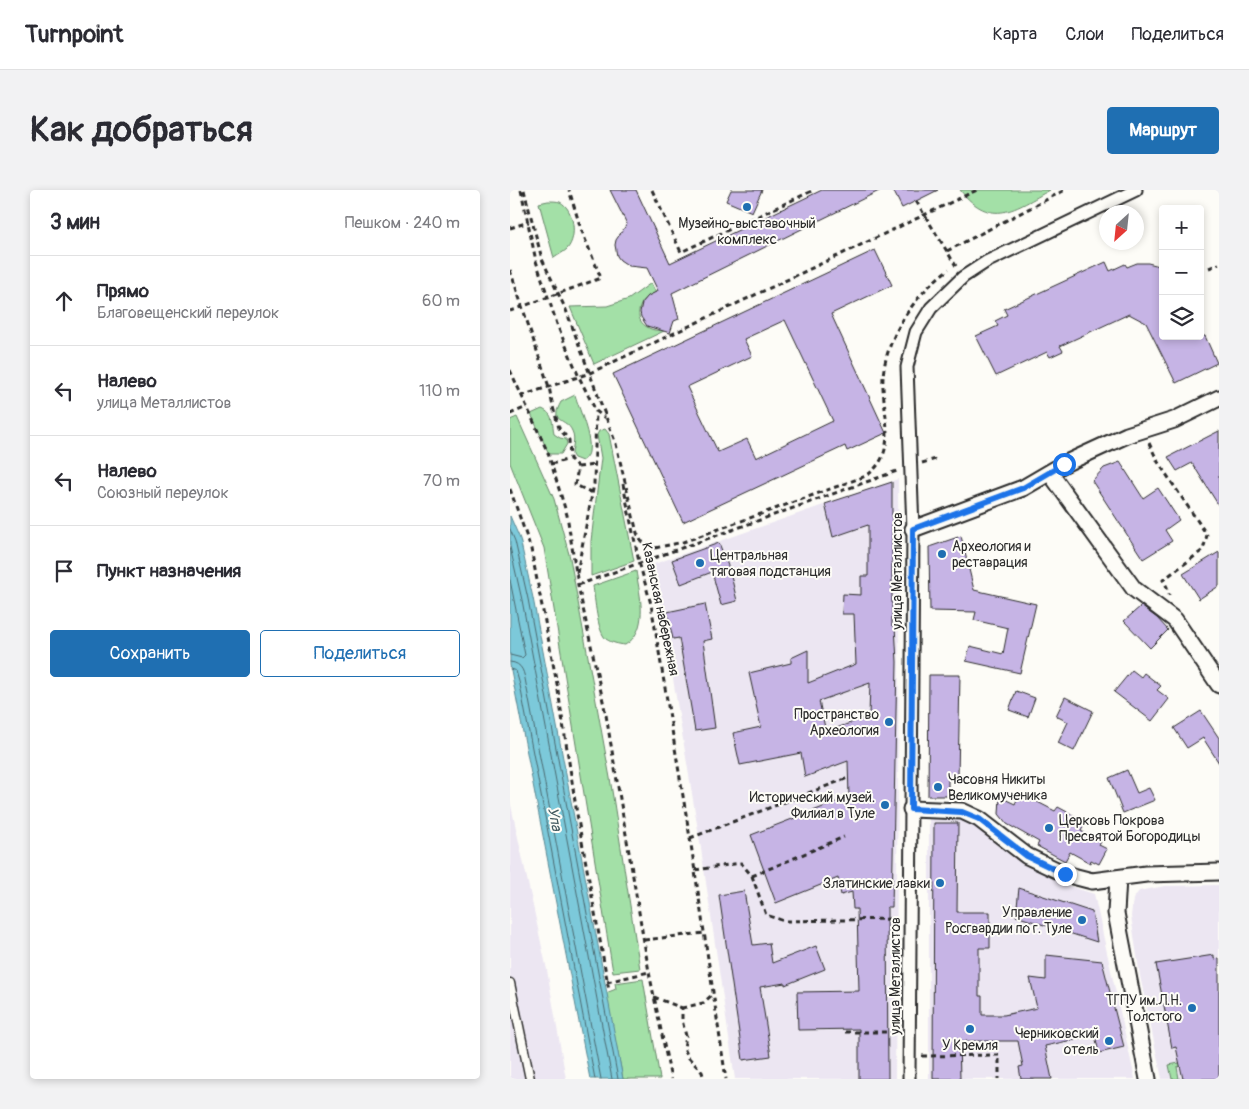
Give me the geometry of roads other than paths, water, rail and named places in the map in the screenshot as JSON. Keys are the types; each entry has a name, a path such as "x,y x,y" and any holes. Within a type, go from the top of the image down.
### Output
{"street":[{"name":"улица Металлистов","path":"909,1079 913,529 907,367 916,332 931,308 949,288 963,277 986,262 1136,190"},
{"path":"913,529 1023,488 1050,472 1109,443 1174,420 1219,398"},
{"path":"1050,472 1134,589 1175,620 1219,685"},
{"path":"911,809 962,812 979,819 1027,856 1065,874 1092,881 1146,874 1219,872"},
{"path":"1118,878 1116,913 1148,1079"}],"lane":[{"path":"510,983 530,1079"}],"water":[{"name":"Упа","path":"510,516 520,539 533,598 623,1079 590,1079 510,665"}],"place":[{"name":"Музейно-выставочный комплекс","path":"747,207"},
{"name":"Археология и реставрация","path":"942,554"},
{"name":"Центральная тяговая подстанция","path":"700,563"},
{"name":"Пространство Археология","path":"889,722"},
{"name":"Часовня Никиты Великомученика","path":"938,787"},
{"name":"Исторический музей. Филиал в Туле","path":"885,805"},
{"name":"Церковь Покрова Пресвятой Богородицы","path":"1049,828"},
{"name":"Златинские лавки","path":"940,883"},
{"name":"Управление Росгвардии по г. Туле","path":"1082,920"},
{"name":"ТГПУ им.Л.Н. Толстого","path":"1192,1008"},
{"name":"У Кремля","path":"970,1029"},
{"name":"Черниковский отель","path":"1109,1041"}]}
